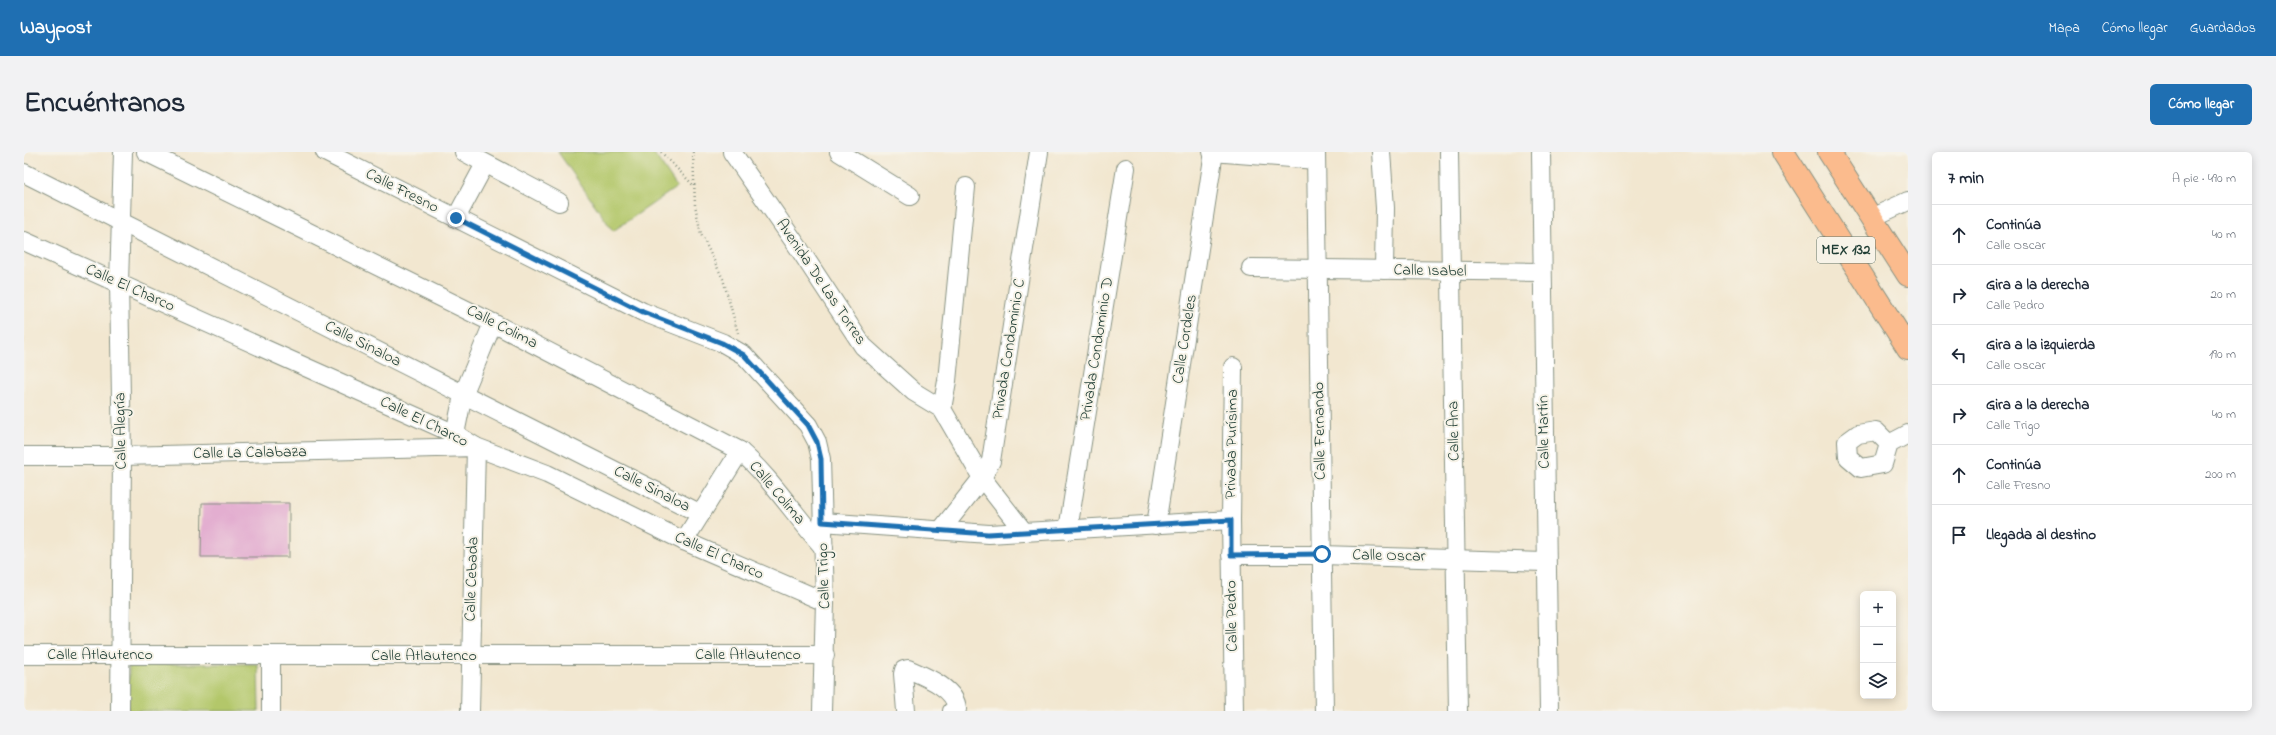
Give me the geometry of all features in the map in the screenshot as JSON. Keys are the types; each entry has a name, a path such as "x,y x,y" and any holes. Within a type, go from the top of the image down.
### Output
{"highway":[{"name":"MEX 132","path":"1783,152 1908,348"},
{"name":"MEX 132","path":"1829,152 1908,275"}],"street":[{"name":"Calle Alegría","path":"120,711 122,456 119,283 124,152"},
{"name":"Calle Colima","path":"146,152 493,322 740,451 758,467 804,526 824,548"},
{"name":"Calle Fresno","path":"325,152 643,312 722,343 744,355 808,425 817,442"},
{"path":"464,152 559,202"},
{"name":"Avenida De Las Torres","path":"732,152 798,247 863,346 914,392 942,409 982,478 1024,532"},
{"path":"839,152 910,196"},
{"name":"Privada Condominio C","path":"941,530 982,478 991,461 1039,152"},
{"name":"Calle Cordeles","path":"1156,525 1213,152 1316,156"},
{"path":"1381,152 1385,208 1384,270"},
{"name":"Calle Ana","path":"1449,152 1458,711"},
{"name":"Calle Martín","path":"1541,152 1541,272 1548,711"},
{"name":"Calle Fernando","path":"1316,156 1324,711"},
{"path":"456,218 485,164"},
{"name":"Privada Condominio D","path":"1068,530 1126,168"},
{"name":"Calle Sinaloa","path":"24,174 701,514"},
{"path":"942,409 947,381 966,188"},
{"path":"1871,218 1908,201"},
{"name":"Calle El Charco","path":"26,243 119,283 455,434 476,447 547,474 684,541 825,602"},
{"name":"Calle Isabel","path":"1251,268 1541,272"},
{"path":"455,434 463,395 493,322"},
{"name":"Privada Purísima","path":"1231,520 1232,367"},
{"path":"1889,444 1908,434"},
{"name":"Calle Trigo","path":"817,442 821,459 824,548 825,655 822,711"},
{"name":"Calle La Calabaza","path":"24,456 122,456 476,447"},
{"name":"Calle Cebada","path":"470,711 470,656 476,447"},
{"path":"684,541 740,451"},
{"path":"822,522 988,534 1231,520"},
{"name":"Calle Pedro","path":"1231,520 1234,711"},
{"name":"Calle Oscar","path":"1231,555 1322,554 1546,562"},
{"name":"Calle Atlautenco","path":"24,655 825,655"},
{"path":"271,656 271,711"},
{"path":"906,711 903,674 904,670 908,669 938,682 956,703 954,710"}],"path":[{"path":"661,152 694,187"},
{"path":"693,152 695,205 701,234 724,279 744,355"}],"green space":[{"path":"558,152 653,152 677,187 613,231"},
{"path":"129,664 258,664 259,711 128,711"}],"building":[{"path":"202,503 289,503 289,557 201,557"}],"route":[{"path":"456,218 643,312 722,343 744,355 808,425 817,442 821,459 822,522 988,534 1231,520 1231,555 1322,554"}]}
